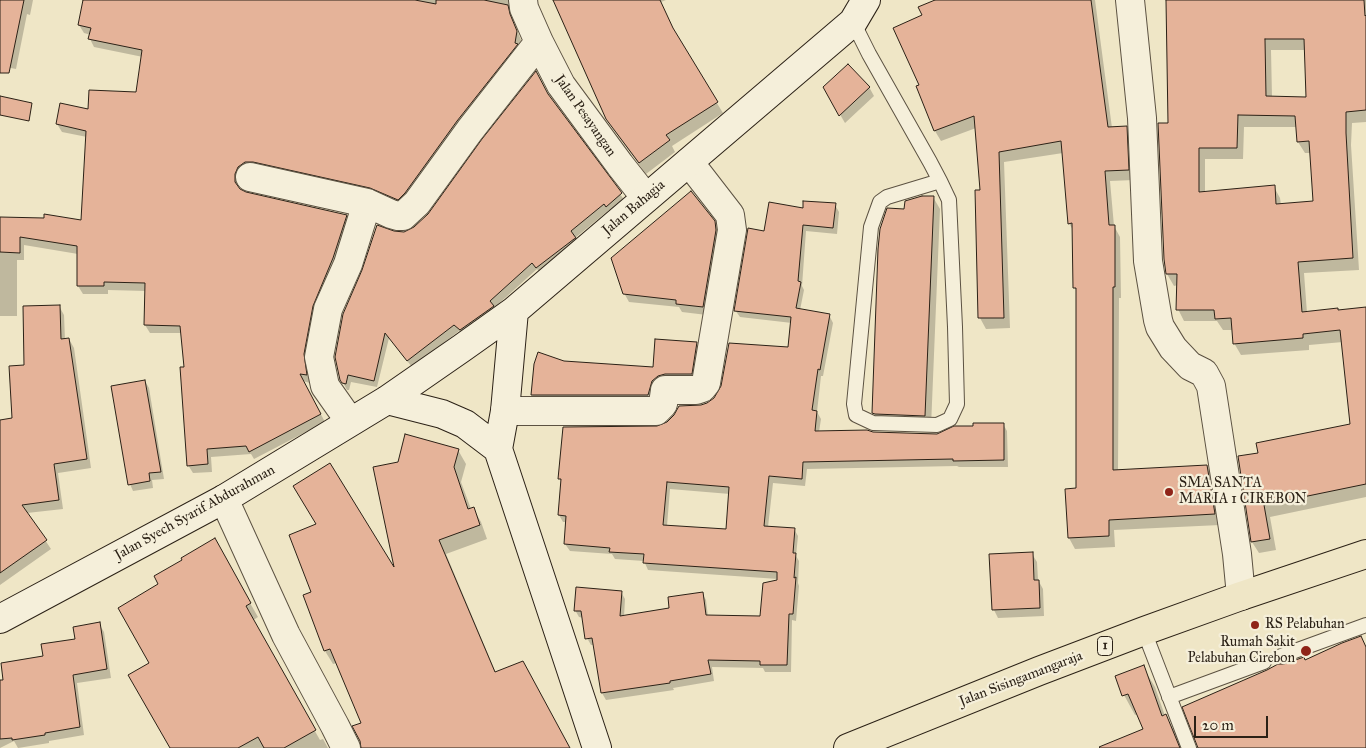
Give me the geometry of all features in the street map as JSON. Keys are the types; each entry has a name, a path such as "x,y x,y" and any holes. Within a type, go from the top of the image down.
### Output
{"highway":[{"name":"Jalan Sisingamangaraja","path":"848,748 1038,671 1144,631 1366,554"}],"street":[{"name":"Jalan Pesayangan","path":"523,0 524,8 539,42 561,85 646,198"},
{"path":"1130,0 1142,118 1148,261 1158,320 1160,327 1173,348 1190,366 1204,373 1211,386 1242,596"},
{"name":"Jalan Bahagia","path":"387,400 514,311 689,162 859,11"},
{"path":"250,177 367,203 391,214 403,216 417,203 470,130 539,42"},
{"path":"505,411 656,411 663,404 665,390 696,390 702,388 706,383 732,230 730,215 689,162"},
{"path":"353,420 344,413 325,386 319,357 328,309 348,264 367,203"},
{"path":"514,311 505,411 498,449 597,748"},
{"path":"387,400 442,414 465,424 498,449"},
{"name":"Jalan Syech Syarif Abdurahman","path":"0,619 224,499 387,400"},
{"path":"224,499 286,635 346,748"}],"lane":[{"path":"859,11 940,181 949,200 958,404 950,419 937,425 873,423 856,415 854,404 871,227 880,202 887,197 940,181"},
{"path":"1281,656 1366,625"},
{"path":"1144,631 1189,748"},
{"path":"1169,697 1264,662"}],"building":[{"path":"0,0 24,0 9,73 0,73"},
{"path":"83,0 415,0 436,4 436,0 484,0 508,5 517,31 515,43 518,44 398,200 370,188 253,162 245,162 238,167 235,174 235,182 240,189 246,192 347,215 333,258 313,306 304,354 307,375 300,374 321,414 249,452 246,446 207,449 208,464 187,466 180,367 184,367 180,326 144,325 145,283 104,282 104,286 77,286 77,246 20,237 20,253 0,252 0,217 44,218 44,214 81,220 86,131 56,124 60,103 88,109 89,90 136,92 142,50 88,39 91,28 78,25"},
{"path":"553,0 660,0 673,28 718,102 666,135 670,140 639,163 606,119"},
{"path":"935,0 1091,0 1108,127 1127,126 1129,170 1105,171 1109,225 1115,225 1113,470 1207,465 1215,514 1109,520 1109,536 1068,538 1065,489 1076,488 1076,288 1073,288 1072,223 1068,224 1061,141 999,152 1004,318 978,318 975,190 980,190 974,116 934,131 916,86 919,85 893,28 922,15 918,7"},
{"path":"1166,0 1364,0 1366,15 1366,110 1346,112 1353,258 1298,262 1302,312 1366,307 1366,484 1264,505 1270,539 1251,542 1238,456 1258,453 1256,443 1350,424 1340,330 1303,334 1303,338 1233,344 1231,318 1215,319 1214,310 1176,310 1177,274 1166,274 1164,259 1158,123 1168,123","holes":["1265,39 1304,39 1306,97 1266,96","1238,115 1295,116 1297,142 1309,141 1313,201 1276,204 1275,185 1199,192 1199,148 1237,148"]},
{"path":"848,64 870,87 839,116 823,87"},
{"path":"536,71 548,94 622,193 606,207 604,204 571,231 576,238 536,268 532,263 490,301 494,306 460,330 454,325 407,361 385,333 374,381 348,375 346,384 342,383 335,357 343,314 362,270 377,225 394,231 404,232 414,227 428,214 482,139"},
{"path":"0,96 32,103 29,121 0,115"},
{"path":"691,191 715,221 716,230 703,307 676,304 676,300 623,294 611,258"},
{"path":"922,196 934,196 925,416 875,414 872,413 880,229 887,208 904,209 905,201"},
{"path":"803,201 836,203 833,228 803,225 798,281 801,282 796,308 830,314 820,370 818,369 812,410 817,411 815,431 867,430 873,432 937,434 954,426 973,426 973,423 1004,423 1004,460 953,461 953,459 803,462 802,479 769,476 764,526 795,528 793,553 796,553 794,578 796,577 793,614 789,614 787,665 760,665 760,661 708,660 711,674 670,681 670,683 601,693 592,638 585,639 581,611 574,611 576,587 622,591 620,616 669,608 668,597 703,592 706,615 760,616 763,583 777,580 777,572 643,563 644,554 609,552 610,548 564,544 566,516 558,515 561,479 558,479 563,427 657,426 667,422 679,406 701,405 714,398 721,386 729,343 788,347 791,317 734,311 748,228 764,231 769,202 803,208","holes":["667,482 729,487 726,529 663,525"]},
{"path":"60,305 61,339 69,338 87,459 54,464 59,500 22,505 47,540 0,573 0,420 12,418 9,366 24,365 23,306"},
{"path":"655,339 697,342 692,374 665,374 658,376 652,381 648,395 531,395 534,364 538,352 564,361 653,367"},
{"path":"145,380 161,472 149,473 150,481 128,485 111,386"},
{"path":"405,434 459,449 454,467 468,509 474,507 480,525 439,540 495,672 523,661 570,748 361,748 360,741 352,726 361,723 330,649 324,651 303,595 311,592 289,535 316,524 293,486 330,463 394,567 373,467 398,462"},
{"path":"215,538 251,603 246,606 316,730 284,748 264,748 258,737 238,748 170,748 128,675 149,663 118,608 158,584 154,576"},
{"path":"1033,552 1034,580 1039,580 1040,608 992,610 989,554"},
{"path":"100,622 107,669 73,675 80,727 12,740 12,738 0,739 0,680 3,680 1,663 43,656 41,644 75,639 73,627"},
{"name":"Rumah Sakit Pelabuhan Cirebon","path":"1361,636 1366,647 1366,748 1198,748 1182,707 1278,664 1284,664 1304,657 1305,660"},
{"path":"1144,665 1162,716 1166,714 1180,748 1100,748 1143,729 1128,694 1122,696 1115,676"}],"place":[{"name":"SMA SANTA MARIA 1 CIREBON","path":"1169,492"},
{"name":"RS Pelabuhan","path":"1255,625"},
{"name":"Rumah Sakit Pelabuhan Cirebon","path":"1306,651"}]}
